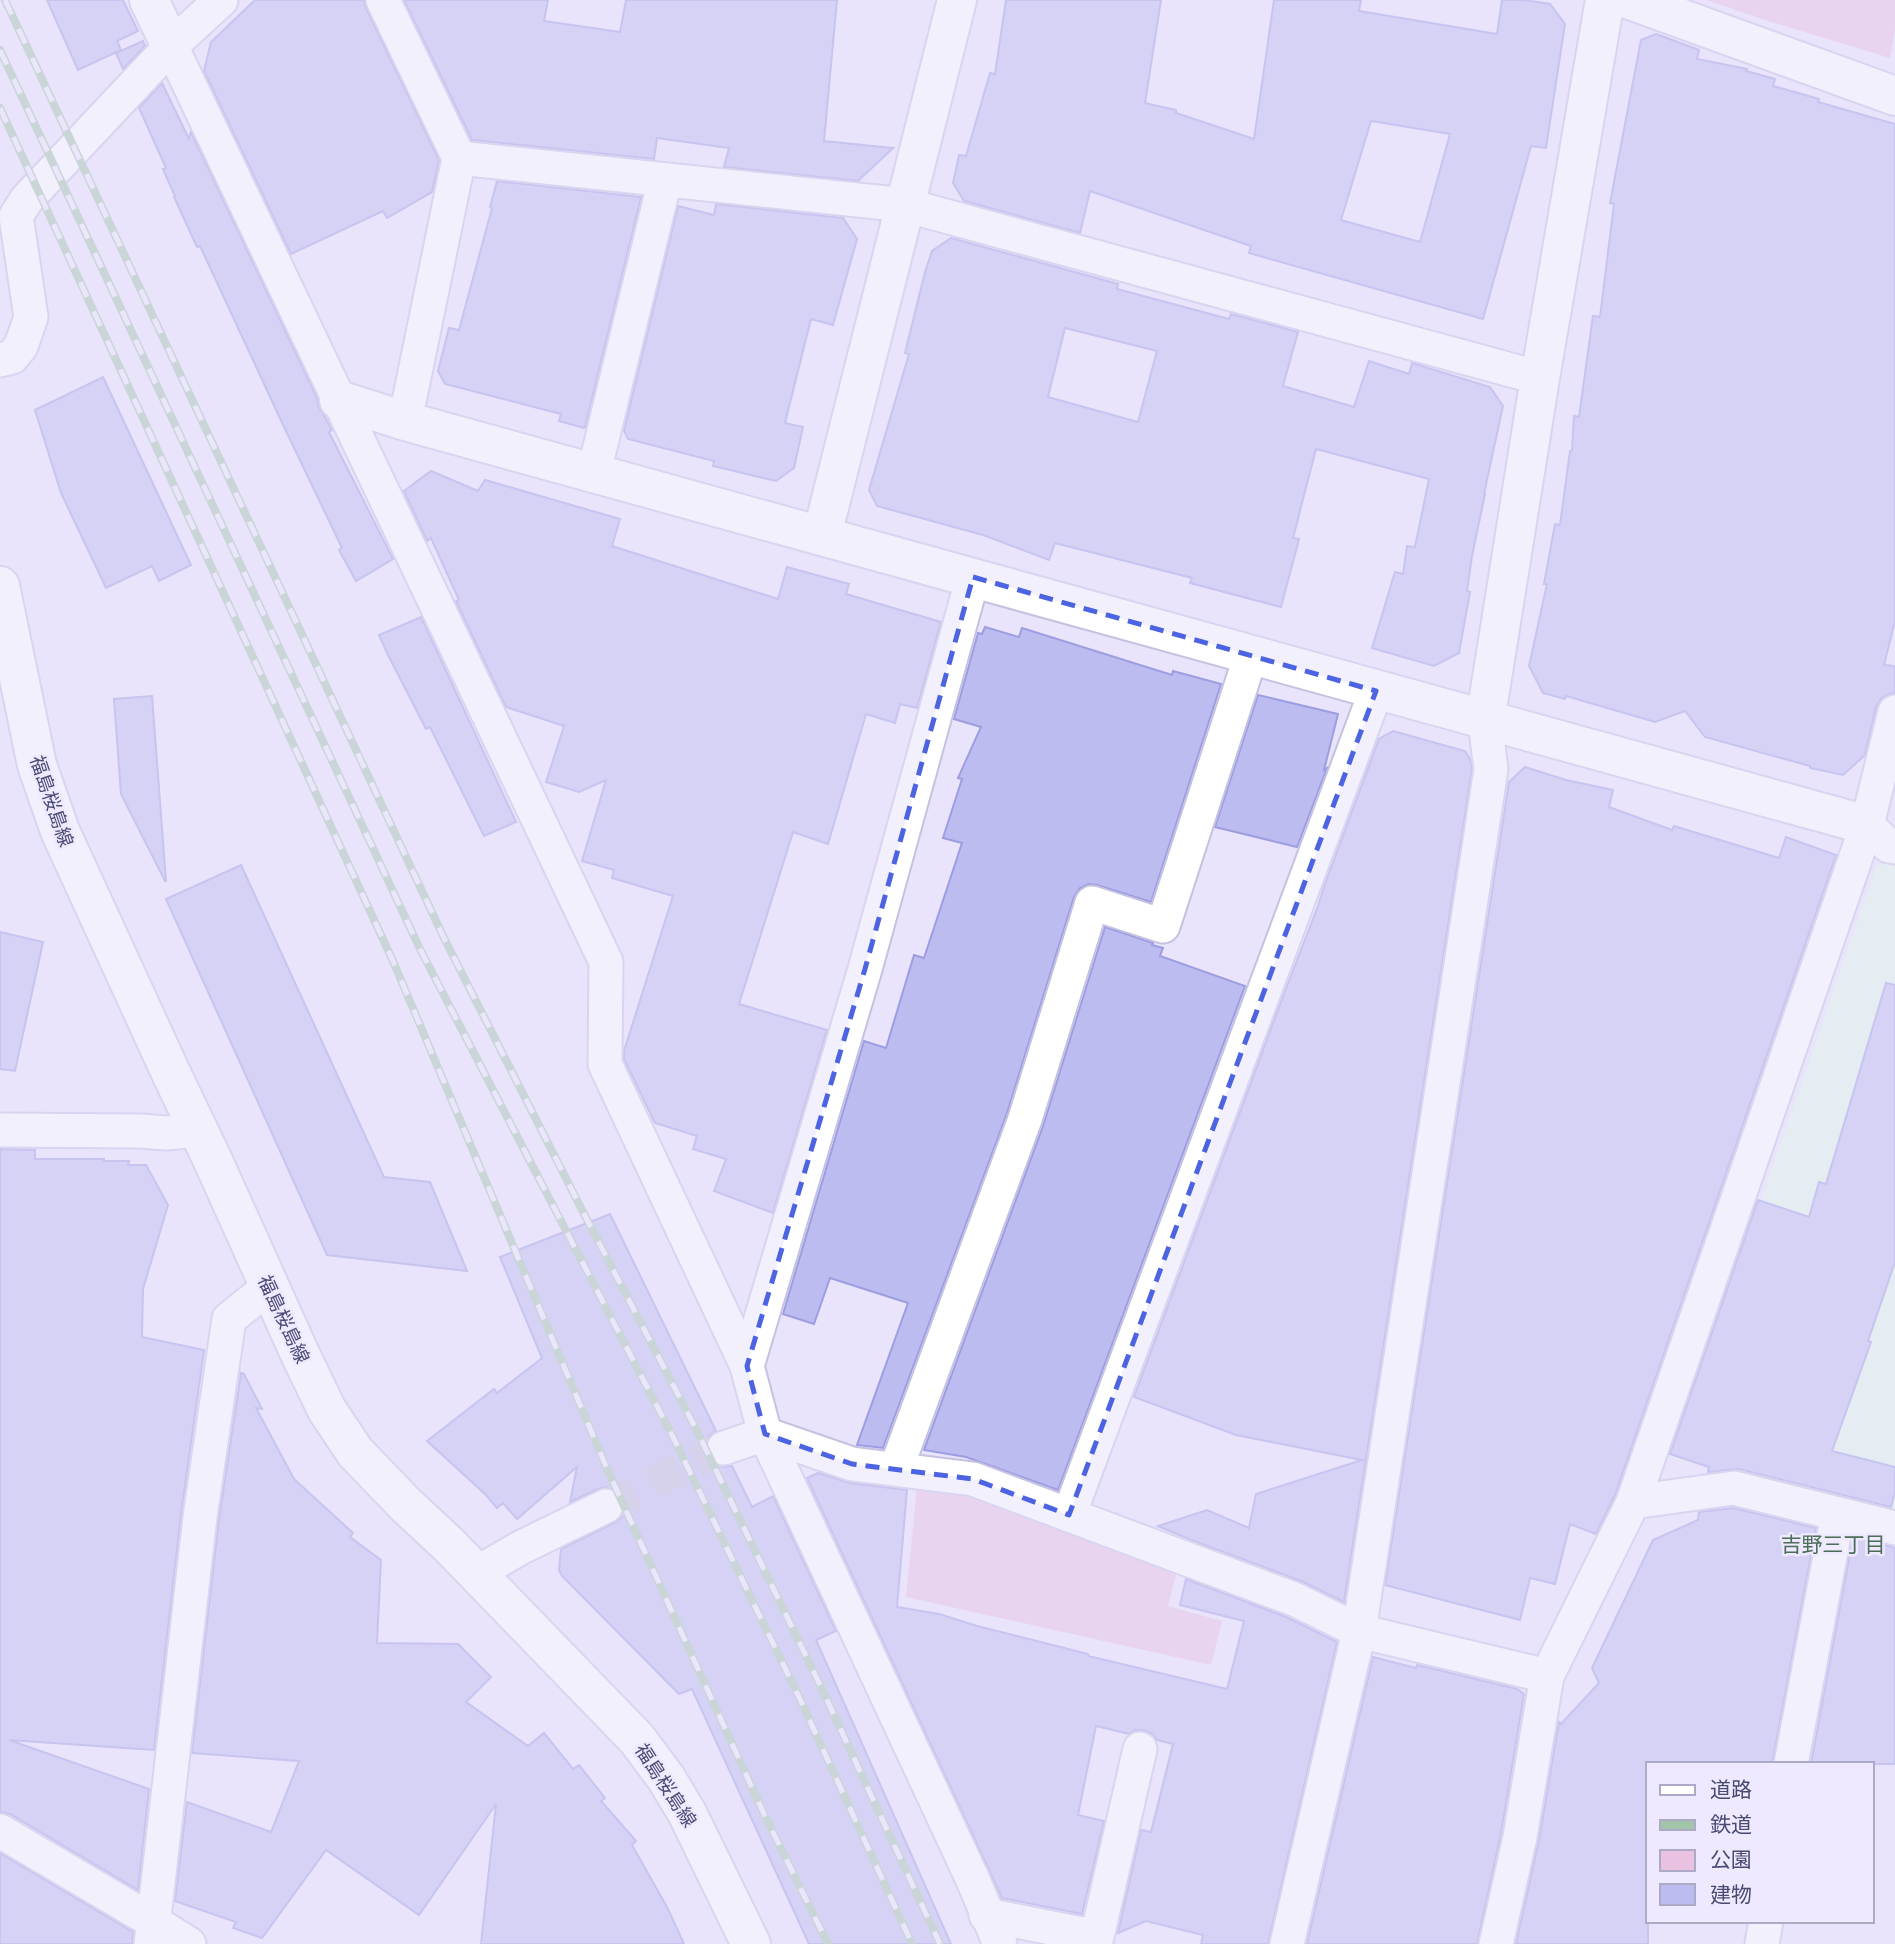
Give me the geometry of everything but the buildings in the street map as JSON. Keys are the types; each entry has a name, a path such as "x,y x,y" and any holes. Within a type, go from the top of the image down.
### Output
{"street":[{"path":"149,0 606,962 605,1065 747,1366 765,1434 973,1880 993,1929 1097,1937 1140,1749"},
{"path":"0,360 12,357 21,346 31,317 16,216 27,199 171,46 221,0"},
{"path":"383,0 459,159 405,421"},
{"path":"822,535 957,0"},
{"path":"1287,1944 1359,1631 1491,769 1485,722 1540,378 1605,0"},
{"path":"1630,0 1895,96"},
{"path":"459,159 905,205 1540,378"},
{"path":"594,472 665,180"},
{"path":"339,400 405,421 1251,655 1881,836"},
{"path":"747,1366 865,969 973,577"},
{"name":"福島桜島線","path":"0,586 37,765 60,831 327,1410 355,1452 477,1573 637,1739 666,1778 708,1853 751,1944"},
{"path":"897,1469 1025,1119 1092,903 1163,926 1251,655"},
{"path":"1069,1515 1376,691"},
{"path":"1496,1944 1520,1837 1547,1676 1633,1502 1881,836 1895,712"},
{"path":"0,1130 166,1133 199,1129"},
{"path":"153,1933 200,1517 229,1319 269,1287"},
{"path":"724,1448 765,1434 852,1464 973,1479 1294,1600 1359,1631 1547,1676"},
{"path":"1633,1502 1734,1488 1895,1528"},
{"path":"477,1573 520,1548 606,1506"},
{"path":"1791,1762 1838,1514"},
{"path":"0,1831 153,1933 188,1944"},
{"path":"1762,1944 1766,1923"}],"highlighted area":[{"path":"973,577 1376,691 1069,1515 973,1479 852,1464 765,1434 747,1366 865,969"}],"shaded area":[{"path":"1887,861 1895,863 1895,1513 1672,1458 1876,867"}],"green space":[{"path":"1706,0 1895,0 1895,30 1890,58 1771,22"},
{"path":"917,1487 979,1497 1177,1571 1168,1606 1222,1621 1211,1665 906,1597"}],"tunnel":[{"path":"606,1506 724,1448"}],"railway":[{"path":"5,0 444,938 696,1429 821,1687 940,1944"},
{"path":"0,50 420,949 674,1439 799,1697 912,1944"},
{"path":"0,108 393,961 608,1471 764,1814 828,1944"}],"district":[{"name":"吉野三丁目","path":"1833,1545"}]}
